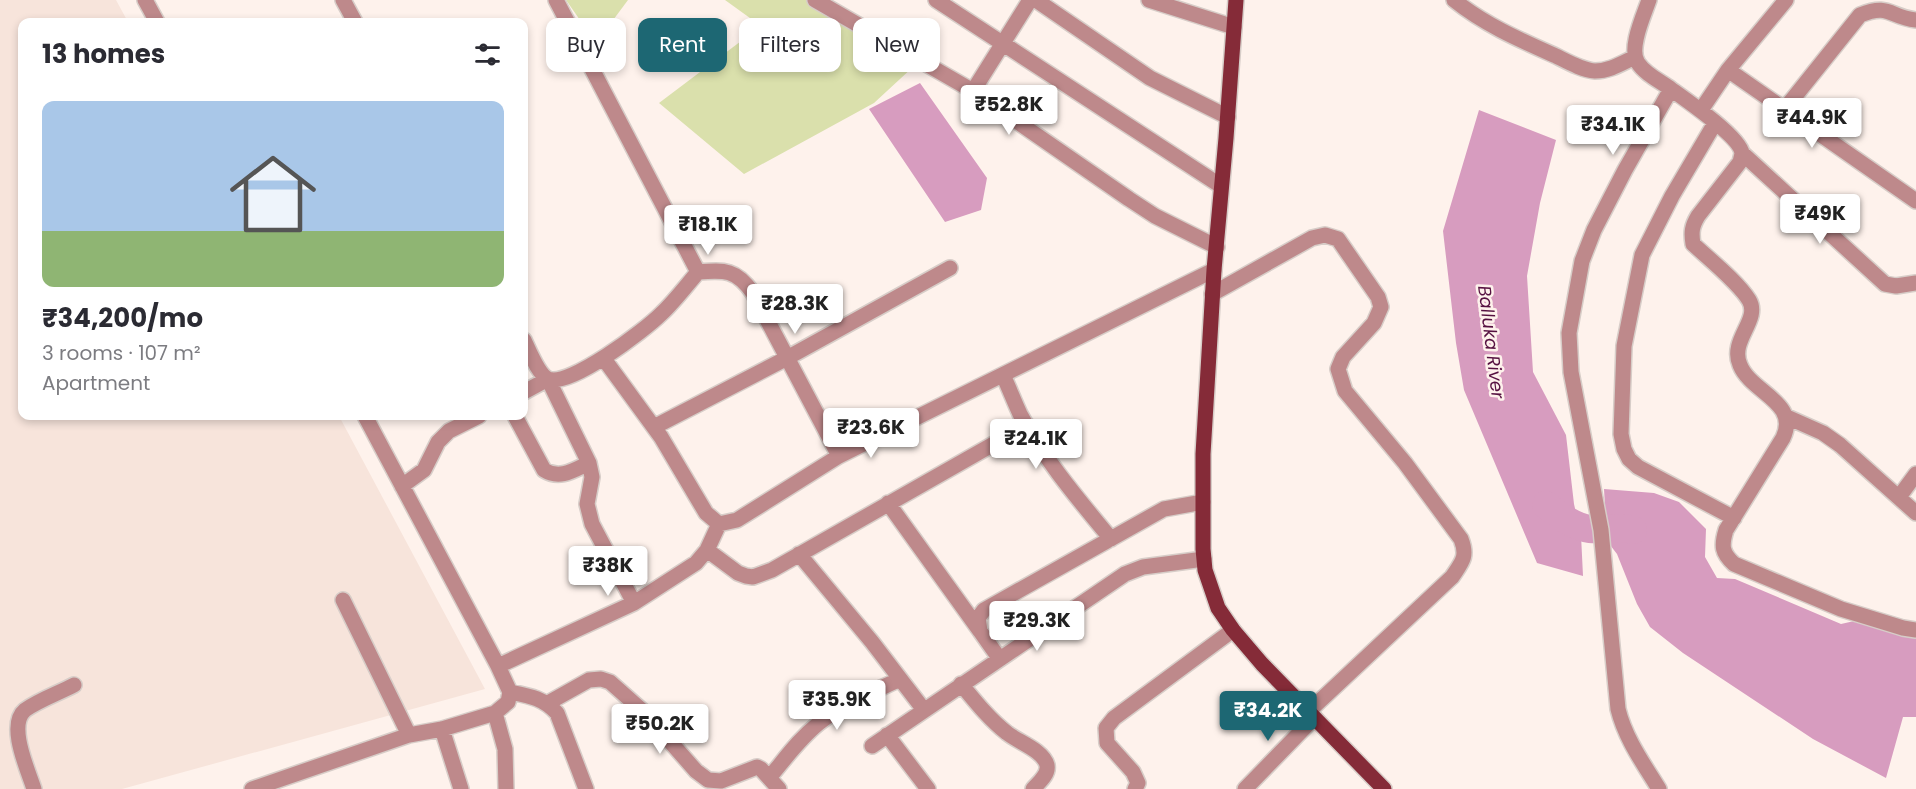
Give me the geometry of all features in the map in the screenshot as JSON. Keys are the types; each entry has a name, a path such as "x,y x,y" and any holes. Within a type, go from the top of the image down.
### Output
{"main road":[{"path":"1236,0 1212,294 1203,454 1205,570 1218,608 1233,630 1262,664 1384,789"}],"street":[{"path":"145,0 155,18"},
{"path":"343,0 353,18"},
{"path":"556,0 698,272"},
{"path":"815,0 973,91 1155,216 1217,247"},
{"path":"936,0 1221,186"},
{"path":"973,91 1030,0"},
{"path":"1036,0 1150,78 1228,117"},
{"path":"1149,0 1234,27"},
{"path":"1454,0 1503,32 1580,67 1595,71 1610,69 1635,57"},
{"path":"1649,0 1634,47 1635,57 1643,68 1715,123 1734,140 1742,153 1886,284 1896,286 1916,283"},
{"path":"1694,106 1728,70 1786,0"},
{"path":"1784,110 1860,15 1874,9 1883,9 1916,20"},
{"path":"1728,70 1916,201"},
{"path":"1659,789 1622,725 1618,709 1601,530 1571,372 1569,333 1582,261 1594,230 1624,170 1671,89"},
{"path":"1715,123 1672,196 1642,255 1624,346 1621,434 1629,459 1638,467 1734,518"},
{"path":"1742,153 1740,162 1698,216 1691,234 1694,244 1742,291 1750,302 1752,312 1738,343 1737,357 1740,367 1749,379 1781,408 1787,417 1788,428 1734,518 1722,543 1724,554 1734,564 1841,609 1916,630"},
{"path":"1212,294 1312,238 1324,235 1338,239 1378,297 1381,307 1374,323 1342,357 1338,369 1340,380 1345,391 1405,463 1461,539 1465,551 1452,577 1311,715 1245,789"},
{"path":"654,428 950,268"},
{"path":"528,390 548,379 559,380 604,359 661,314 698,272 721,270 730,272 743,280 753,293 839,456"},
{"path":"719,524 736,520 839,456 1214,270"},
{"path":"528,348 542,374 548,379 589,463 592,477 587,504 592,524 634,603"},
{"path":"604,359 654,428 706,513 719,524"},
{"path":"1003,375 1027,425 1066,484 1111,539"},
{"path":"1787,417 1823,433 1840,445 1916,513"},
{"path":"252,789 409,735 442,729 495,713 508,702 510,692 498,666 367,420"},
{"path":"402,486 424,470 438,442 449,431 471,420"},
{"path":"517,420 544,470 552,475 562,475 589,463"},
{"path":"707,550 738,573 753,577 772,570 1027,425"},
{"path":"1899,497 1916,474"},
{"path":"980,631 978,618 984,610 1164,509 1203,502"},
{"path":"888,503 999,658"},
{"path":"498,666 634,603 696,563 707,550 719,524"},
{"path":"799,554 924,710"},
{"path":"872,746 1125,573 1153,565 1204,559"},
{"path":"343,600 409,735"},
{"path":"1135,789 1138,783 1134,772 1107,743 1106,728 1114,718 1233,630"},
{"path":"548,703 589,680 602,679 610,682 645,713 696,771 708,780 721,781 757,767 774,783 801,739 820,722 900,679"},
{"path":"961,684 992,721 1007,734 1041,756 1047,770 1045,776 1033,789"},
{"path":"34,789 16,723 24,711 74,685"},
{"path":"510,692 538,698 548,703 557,713 586,789"},
{"path":"495,713 505,749 507,789"},
{"path":"442,729 461,789"},
{"path":"887,735 928,789"}],"shaded area":[{"path":"0,0 116,0 126,18 18,18 18,420 341,420 485,689 122,789 0,789"}],"green space":[{"path":"566,0 628,0 615,18 579,18"},
{"path":"725,0 820,0 853,20 853,72 908,72 874,103 744,174 659,103 700,72 727,72 727,52 739,43 739,72 841,72 841,18 750,18"}],"water":[{"path":"920,83 987,178 981,210 945,222 869,109"},
{"path":"1479,110 1556,140 1540,203 1527,276 1533,372 1566,435 1574,504 1581,535 1583,576 1537,563 1464,390 1443,231"},
{"path":"1604,489 1654,493 1679,502 1706,529 1705,557 1717,578 1735,579 1841,624 1863,619 1916,633 1916,717 1903,717 1886,778 1813,739 1683,653 1650,627 1637,604 1617,554 1607,541"}],"waterway":[{"name":"Balluka River","path":"1546,505 1567,520 1584,528 1633,530"}]}
